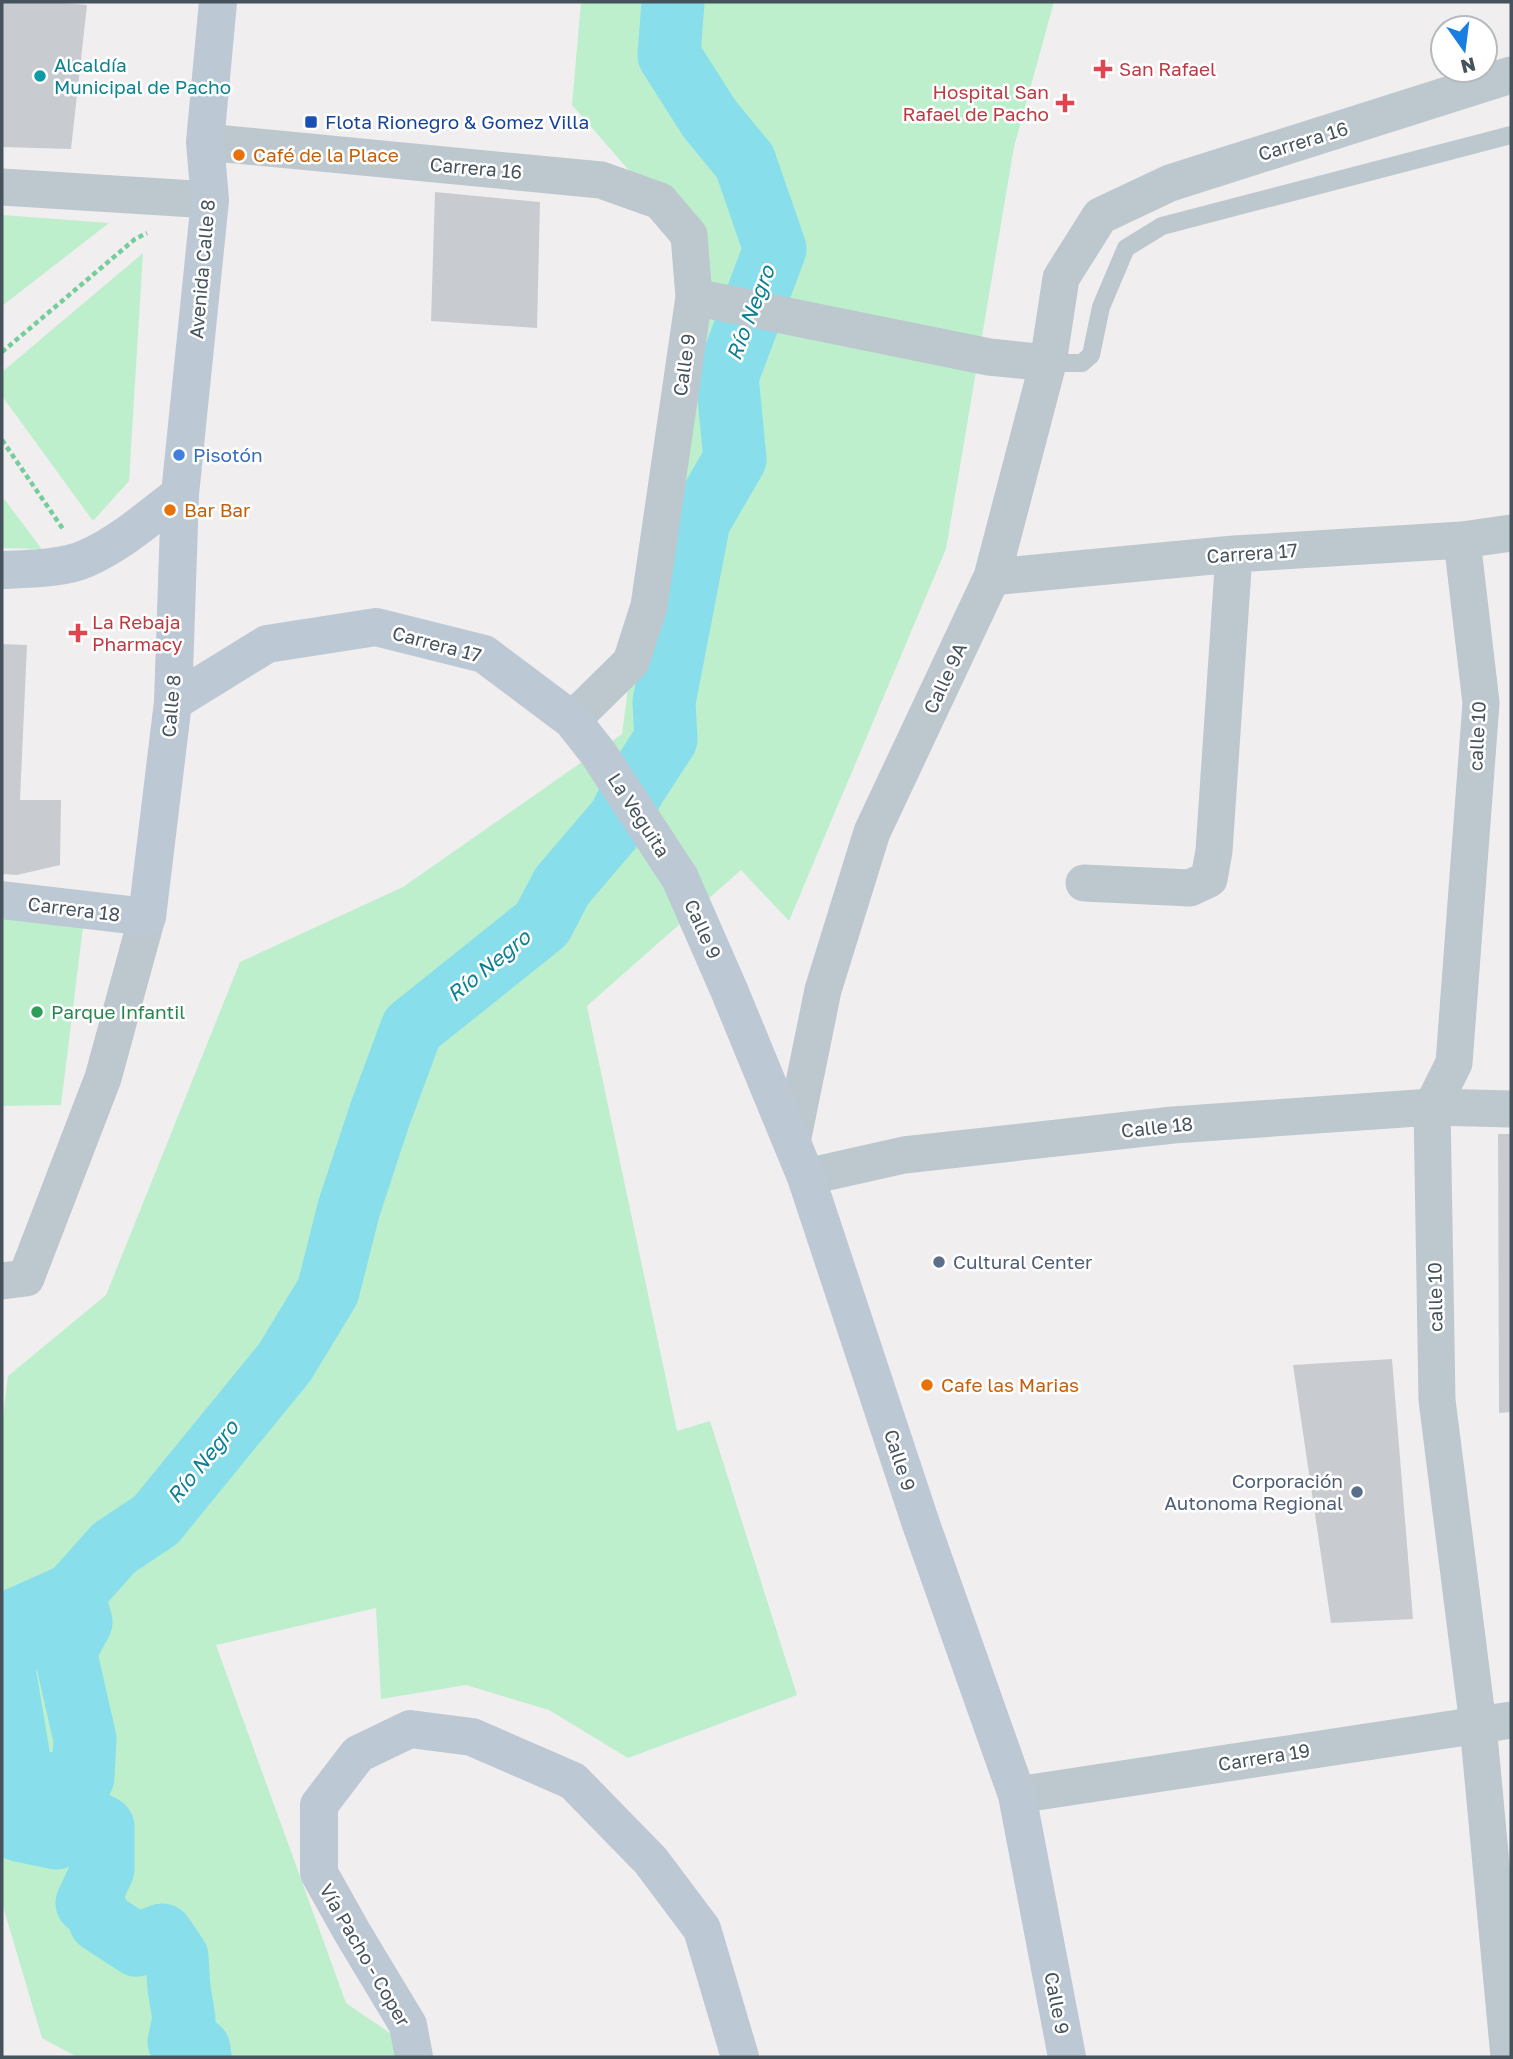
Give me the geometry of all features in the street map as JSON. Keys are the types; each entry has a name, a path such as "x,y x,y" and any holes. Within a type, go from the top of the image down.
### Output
{"street":[{"name":"Avenida Calle 8","path":"180,494 210,200 205,142 218,2"},
{"name":"Carrera 16","path":"1100,216 1170,183 1511,75"},
{"name":"Carrera 16","path":"205,142 601,180 660,201"},
{"path":"2,187 210,200"},
{"name":"Calle 9","path":"572,720 631,662 649,606 700,298 689,235 660,201"},
{"name":"Calle 9A","path":"799,1159 823,990 872,832 992,577 1048,363 1062,278 1100,216"},
{"path":"700,298 989,357 1048,363"},
{"path":"2,570 41,569 85,559 126,536 180,494"},
{"name":"Calle 8","path":"146,917 173,702 180,494"},
{"name":"Carrera 17","path":"992,577 1234,554 1462,540 1511,533"},
{"name":"calle 10","path":"1462,540 1496,702 1454,1063 1432,1107 1437,1400 1494,1723 1509,2057"},
{"path":"1084,883 1190,888 1209,880 1214,852 1234,554"},
{"name":"Carrera 17","path":"173,702 267,644 376,627 484,654 572,720 598,753"},
{"name":"La Veguita","path":"598,753 680,878"},
{"name":"Calle 9","path":"680,878 799,1159 921,1524 1017,1795 1067,2057"},
{"name":"Carrera 18","path":"2,900 146,917"},
{"path":"14,1280 103,1078 146,917"},
{"name":"Calle 18","path":"799,1159 904,1155 1173,1125 1432,1107 1511,1110"},
{"name":"Carrera 19","path":"1017,1795 1494,1723"},
{"name":"Vía Pacho - Coper","path":"414,2057 408,2025 319,1873 319,1805 358,1754 410,1729 472,1737 573,1781 651,1861 702,1929 740,2057"}],"lane":[{"path":"1048,363 1082,363 1091,355 1101,307 1126,248 1162,226 1511,135"}],"path":[{"path":"2,352 135,239 156,228"},
{"path":"2,440 85,559"}],"green space":[{"path":"581,2 1054,2 1014,147 946,549 789,921 741,870 587,1006 677,1431 710,1421 797,1695 628,1758 549,1710 466,1685 381,1699 376,1608 216,1645 346,2003 425,2057 77,2057 42,2038 2,1903 2,1424 8,1376 106,1295 240,962 403,887 622,734 686,236 572,105"},
{"path":"2,215 109,223 2,306"},
{"path":"143,253 129,481 93,521 2,396 2,372"},
{"path":"2,496 41,548 41,549 2,548"},
{"name":"Parque Infantil","path":"2,913 84,919 61,1105 2,1106"}],"building":[{"name":"Alcaldía Municipal de Pacho","path":"2,2 87,5 71,149 2,147"},
{"path":"435,192 540,202 537,328 431,321"},
{"path":"2,644 27,645 20,800 61,800 60,865 17,875 2,874"},
{"path":"1498,1134 1511,1134 1511,1412 1499,1413"},
{"name":"Corporación Autonoma Regional","path":"1392,1359 1413,1619 1331,1623 1293,1365"}],"waterway":[{"name":"Río Negro","path":"2,1813 22,1777 4,1669 17,1619 73,1594 114,1548 156,1520 285,1362 328,1291 349,1208 412,1028 542,924 562,886 620,818 634,788 666,739 664,702 699,521 735,459 727,377 775,249 745,162 709,118 669,55 673,2"},
{"path":"10,1811 44,1788 83,1777 85,1739 65,1651 81,1622 73,1594"},
{"name":"Río Negro","path":"2,1824 56,1838 84,1817 103,1827 103,1869 87,1903 96,1909 100,1921 137,1945 162,1935 177,1957 184,2019 179,2042 199,2049 200,2057"}],"place":[{"name":"San Rafael","path":"1103,69"},
{"name":"Alcaldía Municipal de Pacho","path":"40,76"},
{"name":"Hospital San Rafael de Pacho","path":"1065,103"},
{"name":"Flota Rionegro & Gomez Villa","path":"311,122"},
{"name":"Café de la Place","path":"239,155"},
{"name":"Pisotón","path":"179,455"},
{"name":"Bar Bar","path":"170,510"},
{"name":"La Rebaja Pharmacy","path":"78,633"},
{"name":"Parque Infantil","path":"37,1012"},
{"name":"Cultural Center","path":"939,1262"},
{"name":"Cafe las Marias","path":"927,1385"},
{"name":"Corporación Autonoma Regional","path":"1357,1492"}]}
